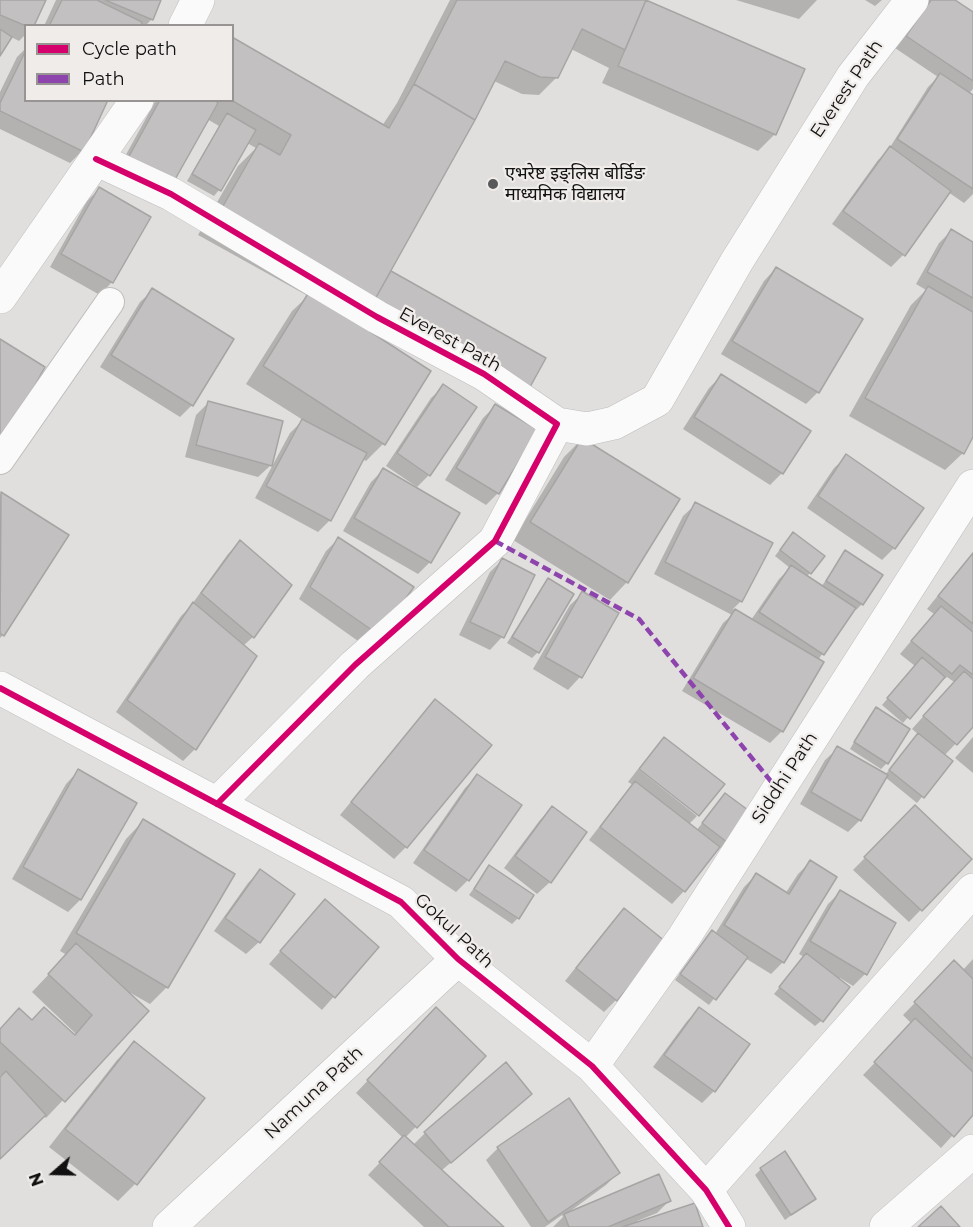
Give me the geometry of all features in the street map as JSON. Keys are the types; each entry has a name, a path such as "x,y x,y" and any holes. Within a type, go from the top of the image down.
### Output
{"street":[{"path":"186,24 198,0"},
{"name":"Everest Path","path":"96,159 171,194 377,317 484,374 557,424 587,429 614,423 657,400 737,261 853,76 912,0"},
{"path":"0,297 136,102"},
{"path":"218,804 355,665 495,540 557,424"},
{"name":"Siddhi Path","path":"592,1066 684,937 973,486"},
{"name":"Gokul Path","path":"0,688 401,902 458,959 592,1066 706,1190 729,1227"},
{"path":"706,1190 973,890"},
{"name":"Namuna Path","path":"169,1227 458,959"},
{"path":"886,1227 973,1151"}],"lane":[{"path":"0,460 110,302"}],"building":[{"path":"0,0 46,0 35,24 24,25 0,15"},
{"path":"62,0 97,0 142,22 142,24 50,24"},
{"path":"105,0 161,0 153,20"},
{"path":"457,0 646,0 625,50 582,29 558,78 540,77 505,61 475,120 414,84"},
{"path":"646,0 805,69 776,135 618,66"},
{"path":"931,0 955,0 973,12 973,81 906,36"},
{"path":"0,29 12,37 0,56"},
{"path":"234,38 389,128 414,84 475,120 374,301 219,213 259,143 280,155 291,135 234,102"},
{"path":"24,54 24,102 107,102 84,152 0,111 0,103"},
{"path":"940,73 973,95 973,189 897,139"},
{"path":"159,102 218,103 173,183 128,158"},
{"path":"227,113 256,130 221,191 192,174"},
{"path":"890,146 951,191 905,256 843,211"},
{"path":"99,187 151,217 113,283 61,254"},
{"path":"951,229 973,242 973,298 927,272"},
{"path":"776,267 863,319 819,393 732,341"},
{"path":"391,271 546,358 530,387 374,301"},
{"path":"928,286 973,312 973,437 964,454 865,398"},
{"path":"152,288 234,339 193,406 111,355"},
{"path":"309,292 431,371 385,445 263,366"},
{"path":"0,339 45,367 0,448"},
{"path":"721,374 811,431 783,474 694,417"},
{"path":"443,384 477,407 430,476 397,453"},
{"path":"208,401 283,421 272,466 196,445"},
{"path":"495,404 538,430 499,494 456,468"},
{"path":"302,419 367,453 331,521 266,486"},
{"path":"582,438 680,499 628,583 530,522"},
{"path":"846,454 924,508 895,549 818,496"},
{"path":"383,468 460,513 431,563 354,518"},
{"path":"1,492 69,535 4,636 0,633"},
{"path":"695,502 773,543 742,602 665,562"},
{"path":"793,532 825,556 811,574 780,550"},
{"path":"338,537 414,587 379,635 310,587"},
{"path":"240,540 292,585 254,638 201,593"},
{"path":"845,550 883,575 863,605 826,581"},
{"path":"973,553 973,624 938,596"},
{"path":"502,558 535,575 504,638 470,622"},
{"path":"791,565 856,608 824,655 759,612"},
{"path":"548,578 574,594 539,653 512,637"},
{"path":"582,591 619,613 582,678 545,657"},
{"path":"193,602 257,656 196,750 127,700"},
{"path":"941,606 973,632 973,675 960,665 952,674 911,641"},
{"path":"735,609 824,662 783,732 693,678"},
{"path":"922,657 945,677 910,719 887,698"},
{"path":"964,671 973,679 973,727 957,745 923,716"},
{"path":"435,699 492,745 407,848 351,802"},
{"path":"876,707 910,729 888,764 854,742"},
{"path":"918,733 953,761 924,798 889,770"},
{"path":"664,737 725,784 699,816 639,769"},
{"path":"837,746 888,775 861,821 811,792"},
{"path":"78,769 137,803 81,900 23,867"},
{"path":"477,774 522,805 469,881 424,850"},
{"path":"635,781 720,847 685,892 600,827"},
{"path":"725,793 752,813 728,843 702,823"},
{"path":"915,805 972,859 922,911 864,857"},
{"path":"552,806 587,832 551,883 515,856"},
{"path":"143,819 235,874 168,988 76,933"},
{"path":"810,860 837,877 784,963 724,925 756,873 789,894"},
{"path":"489,865 534,895 519,919 474,889"},
{"path":"260,869 295,894 260,943 225,918"},
{"path":"840,890 896,923 867,975 810,941"},
{"path":"325,899 379,947 335,998 280,951"},
{"path":"624,908 666,942 617,1001 576,968"},
{"path":"712,930 748,957 716,1000 680,974"},
{"path":"76,943 149,1011 65,1102 0,1042 0,1029 19,1008 32,1020 44,1007 75,1035 92,1015 48,974"},
{"path":"806,953 850,987 823,1022 779,987"},
{"path":"954,960 973,979 973,1059 914,1002"},
{"path":"436,1007 486,1056 417,1128 367,1080"},
{"path":"699,1007 750,1044 715,1092 664,1055"},
{"path":"915,1018 973,1072 973,1115 954,1137 874,1062"},
{"path":"134,1041 205,1098 137,1185 65,1129"},
{"path":"506,1062 532,1094 451,1163 424,1132"},
{"path":"6,1071 46,1115 0,1159 0,1077"},
{"path":"569,1098 620,1173 548,1222 497,1147"},
{"path":"404,1135 504,1227 449,1227 379,1162"},
{"path":"785,1151 816,1199 791,1215 760,1168"},
{"path":"659,1174 671,1201 608,1227 569,1227 564,1214"},
{"path":"695,1203 703,1227 622,1227"},
{"path":"941,1206 960,1227 918,1227"}],"marked path":[{"path":"495,541 639,619 778,790"}],"cycle path":[{"path":"96,159 171,194 377,317 484,374 557,424 495,541 355,665 217,804"},
{"path":"0,688 401,902 458,959 592,1066 706,1190 729,1227"}],"place":[{"name":"एभरेष्ट इङ्लिस बोर्डिङ माध्यमिक विद्यालय","path":"493,184"}]}
